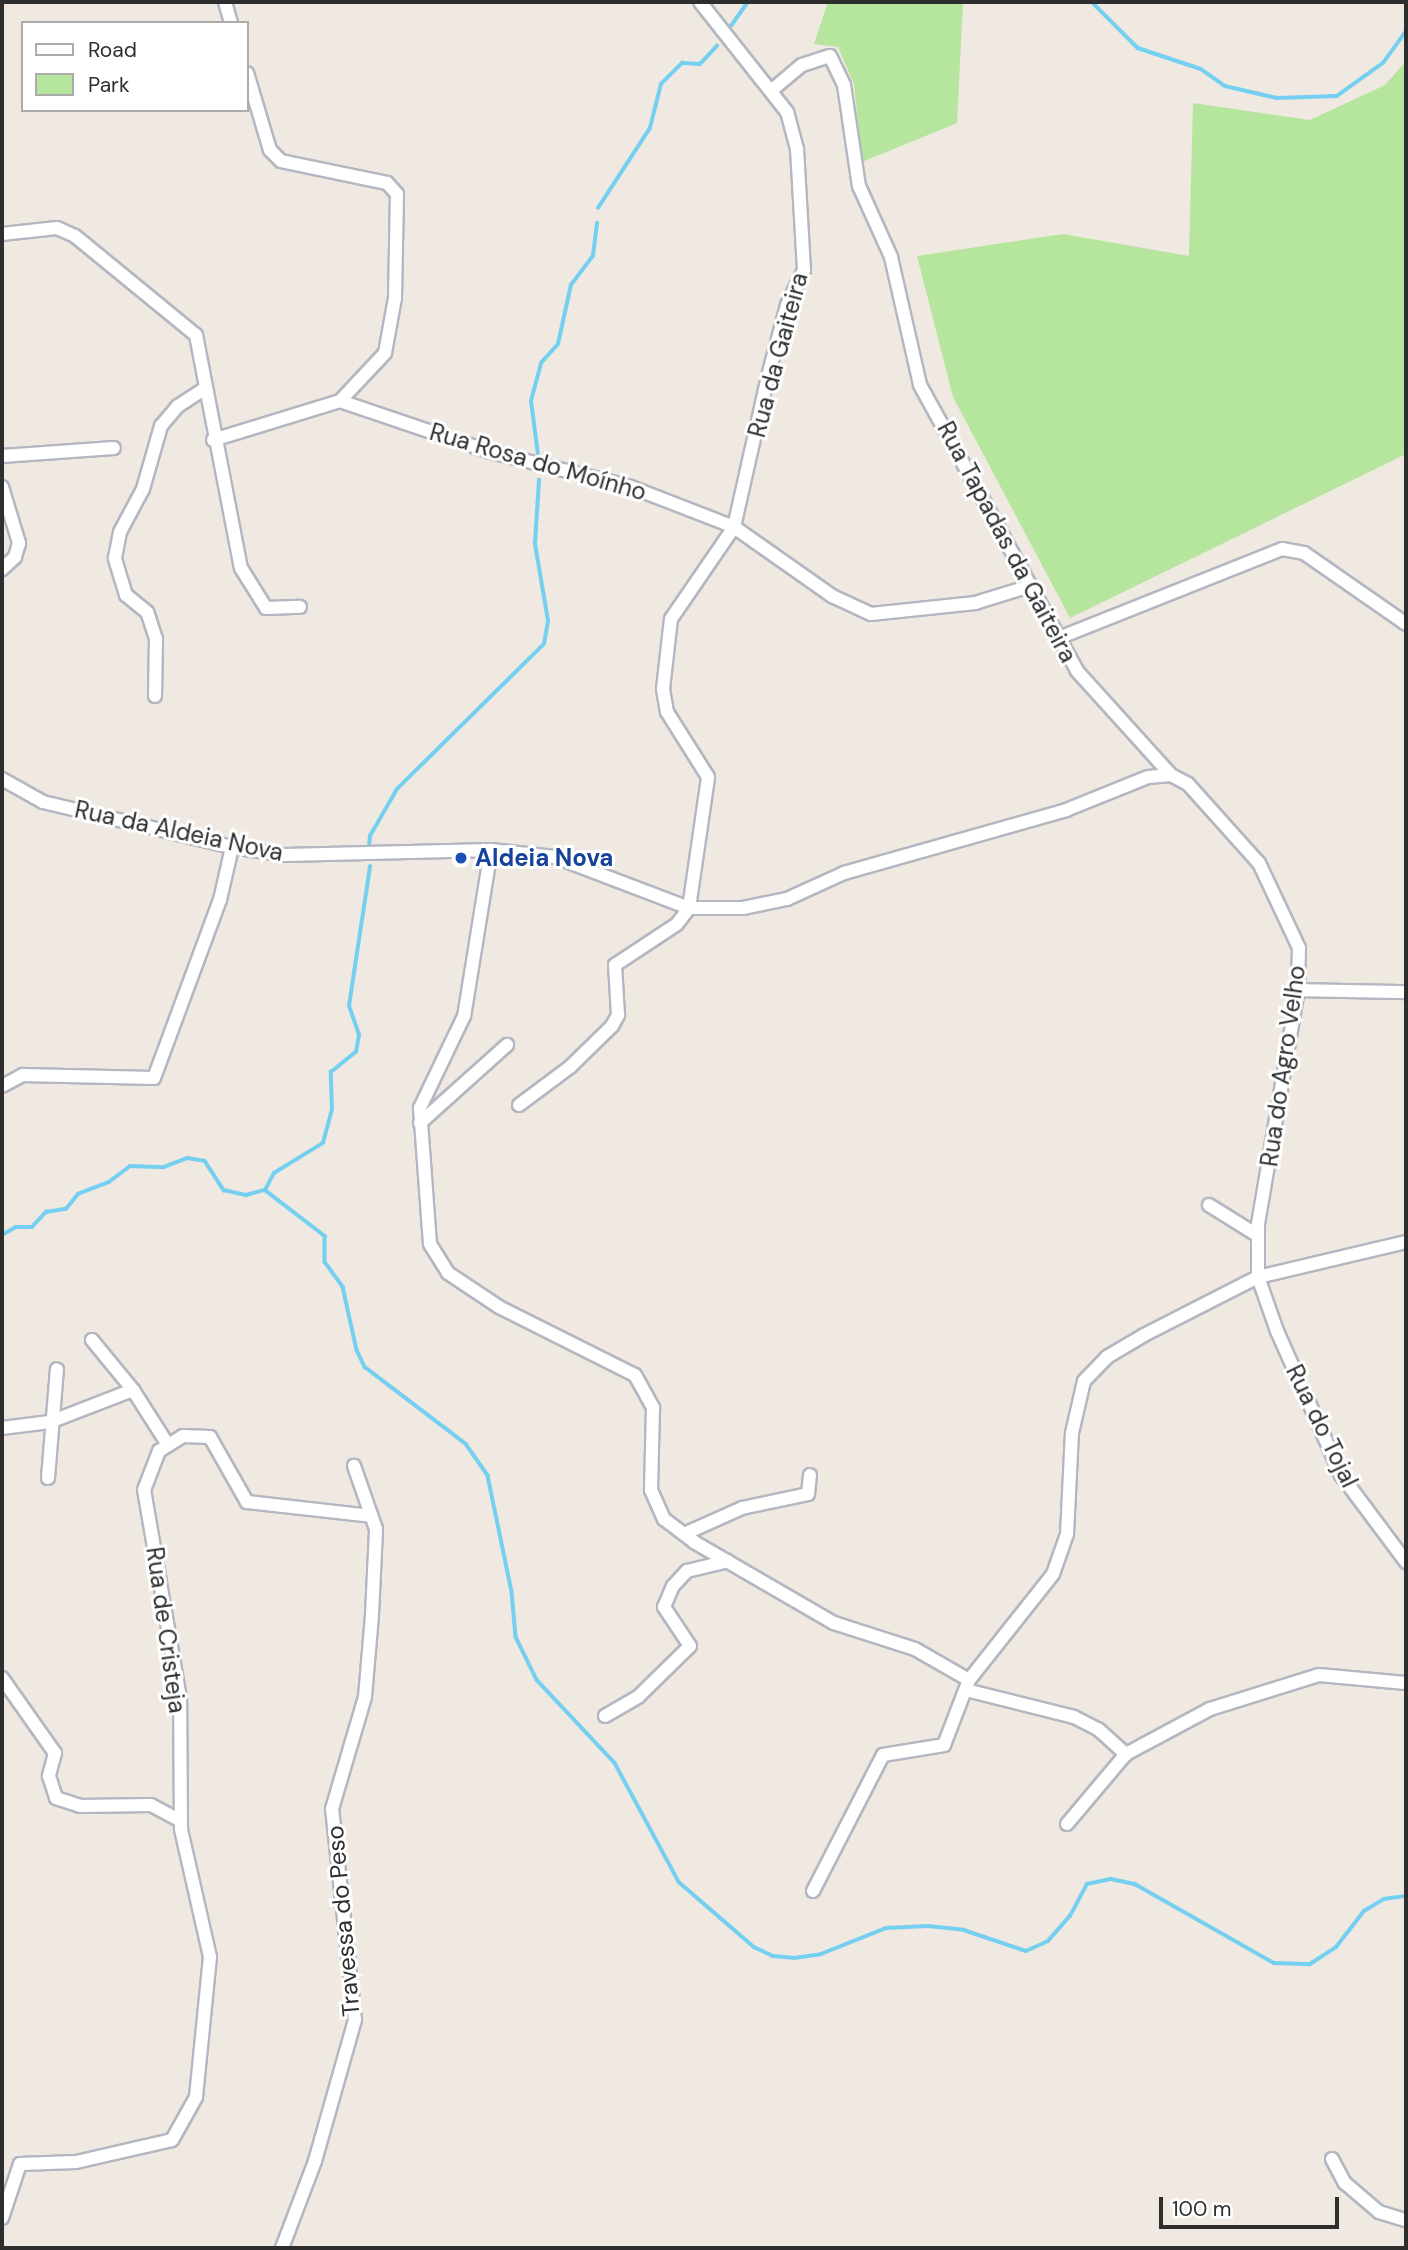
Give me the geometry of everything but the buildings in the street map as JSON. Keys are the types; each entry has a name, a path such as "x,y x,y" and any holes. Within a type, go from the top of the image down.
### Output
{"street":[{"path":"225,2 230,21"},
{"name":"Rua da Gaiteira","path":"700,2 788,112 797,149 804,270 787,305 734,527"},
{"name":"Rua Tapadas da Gaiteira","path":"772,90 802,65 830,56 844,85 859,186 891,257 909,321 920,385 1027,587 1062,637 1077,671 1171,775"},
{"path":"213,440 340,401 385,354 395,298 397,194 387,183 281,161 270,150 248,76"},
{"path":"2,233 57,228 75,236 196,335 213,440 241,568 254,595 267,608 300,607"},
{"path":"155,696 156,639 147,612 126,595 116,558 120,532 143,488 161,426 178,406 206,388"},
{"name":"Rua Rosa do Moínho","path":"340,401 491,452 631,487 734,527 832,596 871,614 975,603 1027,587"},
{"path":"2,456 114,449"},
{"path":"2,487 19,543 15,557 2,569"},
{"path":"519,1105 570,1066 612,1026 618,1015 615,965 677,924 689,908 708,777 667,712 663,689 665,655 671,619 734,527"},
{"path":"1062,637 1282,549 1304,553 1406,624"},
{"name":"Rua da Aldeia Nova","path":"2,779 43,802 232,847 338,856 491,850 555,857 689,908 743,908 787,899 844,873 930,846 1066,810 1148,777 1171,775"},
{"name":"Rua do Agro Velho","path":"1171,775 1188,784 1259,863 1299,948 1298,990 1257,1235 1258,1277"},
{"path":"2,1086 23,1075 154,1079 220,900 232,847"},
{"path":"491,850 464,1016 420,1108 430,1244 448,1273 499,1307 635,1375 653,1408 651,1490 664,1519 684,1534 834,1623 915,1648 967,1685 1074,1717 1098,1729 1126,1754"},
{"path":"1298,990 1406,992"},
{"path":"420,1123 507,1045"},
{"path":"1209,1205 1257,1235"},
{"path":"813,1891 883,1755 944,1745 967,1685 1053,1574 1067,1534 1072,1433 1084,1381 1107,1357 1144,1335 1258,1277 1406,1242"},
{"name":"Rua do Tojal","path":"1258,1277 1277,1331 1341,1475 1406,1562"},
{"path":"92,1340 133,1390 168,1446 183,1436 211,1437 247,1502 371,1516"},
{"path":"48,1478 57,1369"},
{"path":"2,1428 54,1420 133,1390"},
{"name":"Rua de Cristeja","path":"2,2218 20,2164 76,2162 172,2140 196,2097 211,1957 181,1821 180,1698 145,1489 159,1451 168,1446"},
{"name":"Travessa do Peso","path":"282,2248 315,2161 355,2020 332,1809 365,1697 376,1529 354,1466"},
{"path":"684,1534 742,1508 808,1494 810,1475"},
{"path":"605,1716 639,1696 690,1646 664,1607 673,1586 687,1571 728,1561"},
{"path":"1067,1824 1126,1754 1210,1709 1319,1675 1406,1683"},
{"path":"2,1678 55,1752 49,1776 56,1798 80,1806 151,1805 181,1821"},
{"path":"1332,2159 1345,2183 1379,2212 1406,2220"}],"green space":[{"path":"828,2 963,2 957,123 862,162 854,84 838,47 814,44"},
{"path":"1406,61 1406,454 1070,618 953,397 917,256 1063,234 1189,256 1193,103 1310,120 1385,85"}],"waterway":[{"path":"731,26 748,2"},
{"path":"1092,2 1138,48 1201,69 1225,86 1277,98 1337,96 1383,63 1406,31"},
{"path":"598,208 650,128 661,84 682,63 700,64 717,46"},
{"path":"538,455 531,401 541,363 558,344 571,285 593,256 597,223"},
{"path":"369,847 370,836 397,789 544,644 548,621 535,544 539,480"},
{"path":"265,1190 274,1173 323,1143 332,1110 331,1072 356,1052 359,1035 349,1006 370,867"},
{"path":"2,1235 16,1227 32,1227 46,1212 66,1209 78,1194 109,1182 130,1166 164,1167 187,1158 205,1161 224,1190 246,1195 265,1190"},
{"path":"265,1190 325,1236 325,1262 343,1287 357,1350 365,1367 466,1444 488,1476 512,1592 516,1637 537,1680 615,1763 679,1882 754,1947 773,1956 794,1958 821,1954 886,1928 928,1926 964,1930 1026,1951 1048,1941 1070,1916 1087,1884 1111,1879 1135,1884 1274,1963 1310,1964 1336,1947 1364,1911 1384,1899 1406,1896"}],"place":[{"name":"Aldeia Nova","path":"461,858"}]}
